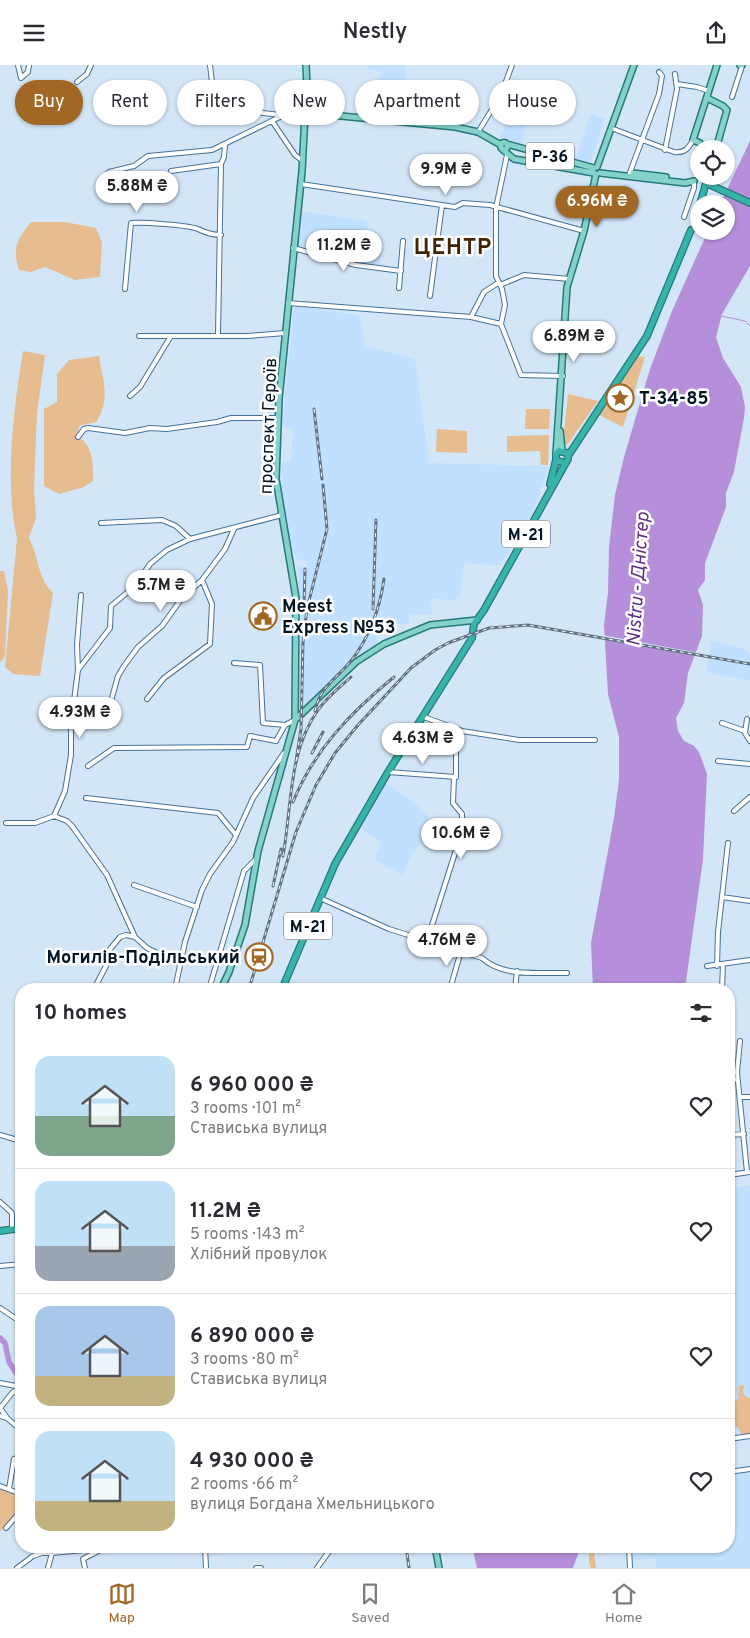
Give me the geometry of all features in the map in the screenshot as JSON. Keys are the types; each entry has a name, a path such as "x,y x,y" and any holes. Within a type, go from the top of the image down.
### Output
{"highway":[{"path":"714,185 750,203"},
{"name":"М-21","path":"285,983 334,864 388,772 472,638 475,625 568,456 647,336 690,235"},
{"name":"М-21","path":"546,496 556,457 576,443"},
{"path":"562,451 568,456"},
{"path":"556,457 564,463"},
{"path":"0,1231 15,1229"}],"main road":[{"name":"проспект Героїв","path":"304,65 304,80"},
{"name":"проспект Героїв","path":"304,65 305,80"},
{"path":"556,457 569,279 584,231 597,171 634,65"},
{"path":"693,140 717,65"},
{"path":"707,98 726,107 727,113 719,140"},
{"name":"Р-36","path":"345,117 432,123 478,132 501,147 507,155 514,159 685,183 690,182"},
{"name":"проспект Героїв","path":"295,720 296,598 276,479 278,418 306,125"},
{"name":"Р-36","path":"501,147 503,142 597,171"},
{"path":"569,279 586,232 597,171"},
{"path":"562,376 560,437 562,451"},
{"path":"462,622 481,614"},
{"path":"462,622 475,625"},
{"path":"223,983 236,954 257,858 284,753 295,720 356,662 384,644 430,625 462,622 475,625"},
{"path":"436,1553 439,1568"}],"street":[{"path":"18,65 21,78 28,71 29,65"},
{"path":"80,80 87,74 91,65"},
{"path":"210,65 212,86 216,95 246,111 274,114"},
{"path":"478,132 502,95 512,65"},
{"path":"732,97 741,65"},
{"path":"629,174 660,94 662,76 660,72"},
{"path":"665,150 677,83 675,74"},
{"path":"677,83 709,91"},
{"path":"109,172 134,166 148,156 212,150 272,121 295,155 303,161"},
{"path":"611,128 665,150 681,153 690,145"},
{"path":"218,335 221,164 225,145"},
{"path":"507,155 496,208 496,276 505,305 501,324 521,375 562,376"},
{"path":"171,171 221,164"},
{"path":"300,184 455,207 463,203 490,205 584,231"},
{"path":"684,217 694,185"},
{"path":"430,297 442,205"},
{"path":"125,289 131,223 150,223 197,229 210,234 221,235"},
{"path":"399,288 403,241"},
{"path":"293,248 356,265 400,271"},
{"path":"471,317 484,292 499,284 524,275 569,279"},
{"path":"288,303 471,317 501,324"},
{"path":"139,336 248,336 286,333"},
{"path":"130,396 140,387 171,336"},
{"path":"78,437 84,429 88,428 125,433 150,428 167,429 217,422 231,418 278,418"},
{"path":"78,670 110,628 111,606 134,587 150,564 167,550 190,539 282,515"},
{"path":"100,523 162,520 176,526 190,539"},
{"path":"105,706 111,701 118,676 138,647 162,626 182,598 202,581 225,549 234,529"},
{"path":"147,699 164,678 210,644 212,604 202,581"},
{"path":"54,816 65,791 78,670 77,645 81,595"},
{"path":"234,663 260,665 263,723 285,725 295,720"},
{"path":"424,717 460,730 518,740 596,740"},
{"path":"747,719 744,731 746,738 750,741"},
{"path":"722,723 744,731"},
{"path":"88,766 114,748 247,747 250,736 276,741 285,725"},
{"path":"427,941 462,831 462,814 453,803 456,750 460,730"},
{"path":"176,983 197,907 210,873 236,835 253,798 284,753"},
{"path":"718,761 750,764"},
{"path":"388,772 455,777"},
{"path":"268,777 272,777 277,781"},
{"path":"734,811 750,797"},
{"path":"86,798 218,813 236,835"},
{"path":"6,823 35,823 54,816 67,821 103,869 135,937 147,948 180,964"},
{"path":"717,966 717,939 728,843"},
{"path":"211,983 244,871 257,858"},
{"path":"134,885 197,907"},
{"path":"722,897 750,901"},
{"path":"320,898 389,929 482,958 504,971 567,973"},
{"path":"97,983 106,966 107,953 120,937 126,935 135,937"},
{"path":"452,983 462,951"},
{"path":"706,965 717,966 750,960"},
{"path":"722,983 723,965"},
{"path":"515,983 517,971"},
{"path":"735,1174 748,1172 741,1097 737,1080 740,1041"},
{"path":"741,1097 750,1097"},
{"path":"735,1135 744,1134"},
{"path":"0,1135 15,1139"},
{"path":"0,1202 12,1213 12,1229"},
{"path":"0,1266 15,1265"},
{"path":"0,1308 15,1318"},
{"path":"0,1383 15,1386"},
{"path":"15,1391 0,1407 7,1418 15,1425"},
{"path":"0,1416 7,1418"},
{"path":"735,1438 750,1436"},
{"path":"9,1489 15,1459"},
{"path":"735,1470 750,1469"},
{"path":"0,1486 15,1492"},
{"path":"6,1528 15,1518"},
{"path":"17,1568 42,1553 52,1553 48,1568"},
{"path":"85,1568 83,1559 94,1553"},
{"path":"205,1553 206,1568"},
{"path":"317,1568 328,1553"},
{"path":"629,1553 630,1568"},
{"path":"256,1568 261,1568"}],"shaded area":[{"path":"368,65 406,65 404,80 379,80 381,72 368,69"},
{"path":"591,114 605,119 590,163 571,157 572,153 576,155"},
{"path":"505,125 526,125 521,145 500,137"},
{"path":"303,211 367,221 368,248 382,252 379,267 298,249"},
{"path":"31,222 65,222 96,228 102,243 100,277 75,280 45,267 31,272 19,270 16,256 17,244"},
{"path":"294,306 359,315 365,346 415,359 429,463 549,466 536,505 500,566 464,563 460,595 455,600 431,599 432,615 409,614 409,624 387,624 376,636 378,644 358,658 309,709 298,709 300,631 298,567 306,567 307,561 298,560 293,551 282,501 282,463 291,461 293,430 282,426"},
{"path":"23,351 45,355 37,413 34,488 36,518 29,538 44,581 53,593 40,676 13,674 5,667 17,538 11,493 12,445 16,396"},
{"path":"99,356 105,390 101,414 96,422 79,426 78,436 87,445 92,456 93,481 84,487 59,494 44,486 44,409 57,402 57,374 69,360"},
{"path":"637,356 645,357 623,427 599,415"},
{"path":"568,394 598,401 567,445 563,440"},
{"path":"526,409 550,409 549,429 525,429"},
{"path":"437,429 467,431 467,453 436,452"},
{"path":"549,435 548,465 541,465 540,451 507,452 507,436"},
{"path":"0,571 4,571 8,591 5,656 0,663"},
{"path":"711,640 742,648 750,653 750,681 706,672"},
{"path":"385,783 411,800 429,817 424,840 411,855 403,875 375,860 381,843 359,827"},
{"path":"750,1185 750,1434 741,1435 735,1427 735,1187"},
{"path":"740,1385 745,1386 743,1390 744,1395 750,1399 750,1434 741,1434 735,1425 735,1401 739,1398 740,1387 735,1391"},
{"path":"750,1471 750,1568 657,1568 654,1558 632,1561 632,1553 735,1553 735,1472"},
{"path":"0,1487 15,1493 15,1515 0,1531"},
{"path":"589,1553 594,1553 596,1568 591,1568"}],"water":[{"name":"Nistru - Дністер","path":"750,141 750,266 722,314 716,337 723,358 741,387 745,407 744,418 734,472 726,493 726,507 705,563 705,580 698,590 703,605 702,636 688,673 684,703 676,718 678,731 684,741 694,746 699,752 707,774 703,859 686,983 593,983 591,943 614,818 619,780 619,737 608,694 604,625 608,593 609,547 615,495 650,369 672,311 704,240 735,240 735,195 724,195 729,185 735,185 735,172"},
{"path":"474,1553 578,1553 573,1568 477,1568"}],"pier":[{"path":"602,635 699,653 697,655 602,638"}],"waterway":[{"path":"721,316 745,321 750,326"},
{"path":"0,1338 5,1343 9,1362 15,1371"}],"railway":[{"path":"314,409 322,479"},
{"path":"296,761 301,729 303,642 307,609 327,529 323,485"},
{"path":"373,609 376,520"},
{"path":"304,604 305,569"},
{"path":"315,711 324,690 350,662 363,643 373,623 384,579"},
{"path":"251,983 296,832 316,785 335,753 358,725 411,668 435,650 448,643 489,628 528,625 750,664"},
{"path":"283,856 293,780 301,744 308,726 318,710 329,696 351,677"},
{"path":"293,802 312,765 335,733 363,704 394,677"},
{"path":"312,753 323,732"},
{"path":"273,886 281,849"},
{"path":"407,1553 409,1568"}],"place":[{"name":"Т-34-85","path":"620,398"},
{"name":"Meest Express №53","path":"263,616"},
{"name":"Могилів-Подільський","path":"259,957"}],"district":[{"name":"ЦЕНТР","path":"453,246"}]}
